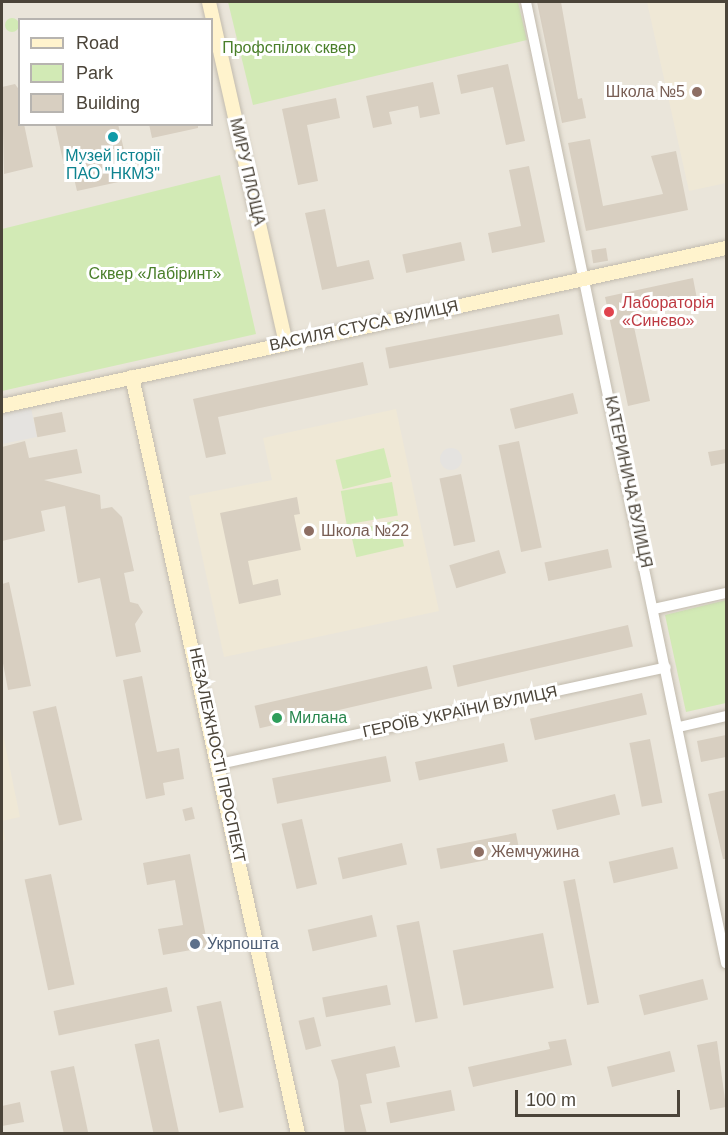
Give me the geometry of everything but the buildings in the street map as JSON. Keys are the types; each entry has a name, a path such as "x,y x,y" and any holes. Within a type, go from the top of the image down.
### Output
{"street":[{"name":"МИРУ ПЛОЩА","path":"209,2 213,18"},
{"name":"КАТЕРИНИЧА ВУЛИЦЯ","path":"526,2 586,278 726,963"},
{"name":"МИРУ ПЛОЩА","path":"213,20 286,343"},
{"name":"ВАСИЛЯ СТУСА ВУЛИЦЯ","path":"2,406 726,248"},
{"name":"НЕЗАЛЕЖНОСТІ ПРОСПЕКТ","path":"132,377 219,764 298,1134"},
{"path":"654,609 726,593"},
{"name":"ГЕРОЇВ УКРАЇНИ ВУЛИЦЯ","path":"219,764 666,667"},
{"path":"678,727 726,716"}],"shaded area":[{"path":"2,2 726,2 726,1133 2,1134"},
{"name":"Школа №5","path":"647,2 726,2 726,183 689,191"},
{"path":"31,408 37,437 2,444 2,414"},
{"name":"Школа №22","path":"396,409 439,611 224,657 189,496 272,480 263,438"},
{"path":"451,448 459,451 462,459 459,467 451,470 443,467 440,459 443,451"},
{"path":"2,730 20,817 2,821"},
{"path":"2,821 5,840 2,841"}],"green space":[{"name":"Профспілок сквер","path":"228,2 518,2 527,40 253,105"},
{"path":"9,18 17,20 18,29 15,32 9,32 5,28 5,22"},
{"name":"Сквер «Лабіринт»","path":"220,175 256,334 2,391 2,229"},
{"path":"384,448 391,477 343,489 335,460"},
{"path":"392,482 398,515 347,525 341,491"},
{"path":"398,520 404,546 356,557 350,531"},
{"path":"726,600 726,703 686,712 665,615"}],"place":[{"name":"Школа №5","path":"697,92"},
{"name":"Музей історії ПАО \"НКМЗ\"","path":"113,137"},
{"name":"Лабораторія «Синєво»","path":"609,312"},
{"name":"Школа №22","path":"309,531"},
{"name":"Милана","path":"277,718"},
{"name":"Жемчужина","path":"479,852"},
{"name":"Укрпошта","path":"195,944"}]}
